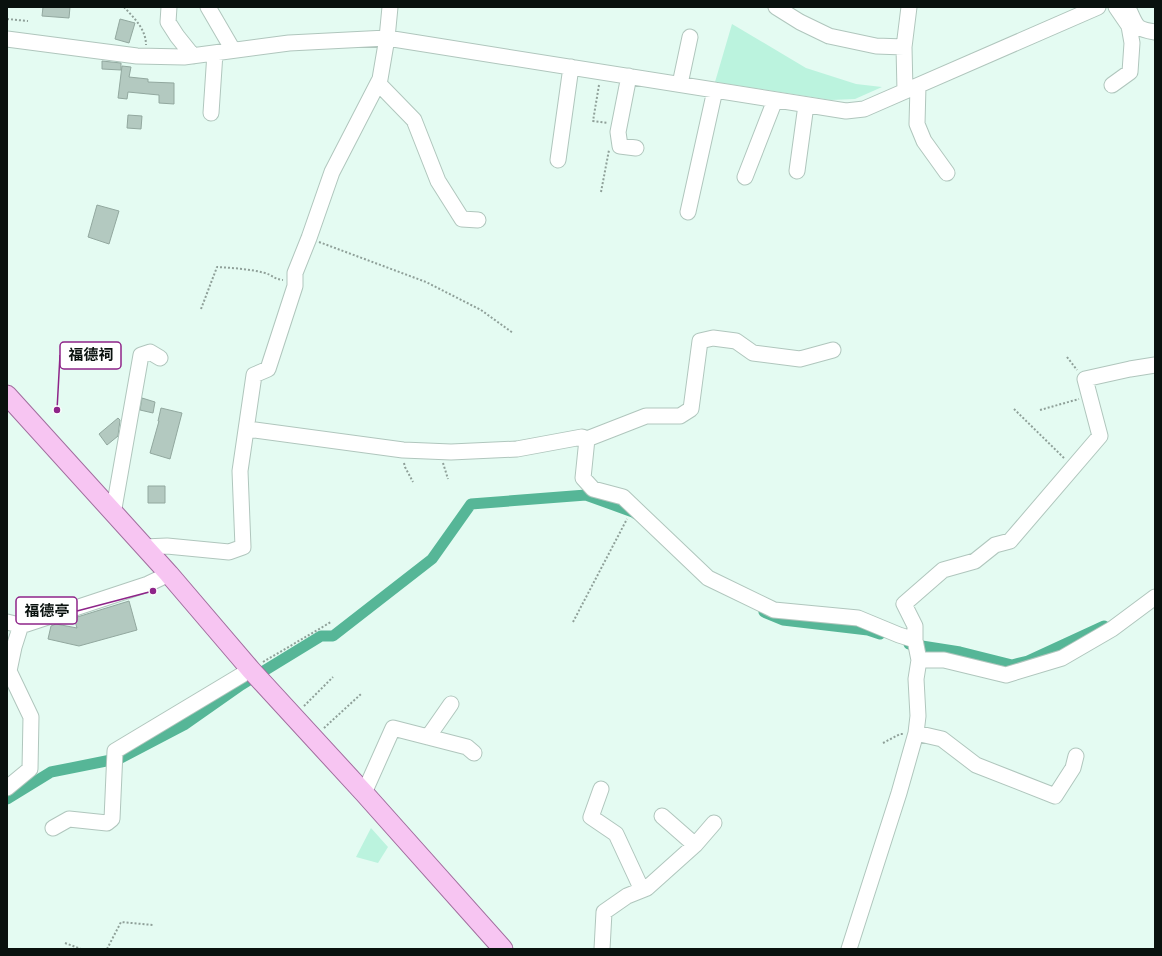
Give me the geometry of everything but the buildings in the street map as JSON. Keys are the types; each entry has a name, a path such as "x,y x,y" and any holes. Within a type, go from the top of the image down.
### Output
{"main road":[{"path":"7,395 113,514 169,574 251,670 364,793 503,949"}],"street":[{"path":"169,7 168,22 193,56"},
{"path":"208,7 233,50"},
{"path":"144,547 168,546 230,552 243,547 240,471 254,375 268,369 295,286 295,273 332,172 380,79 387,38 390,7"},
{"path":"776,7 800,22 829,36 876,46 904,47"},
{"path":"909,7 904,47 917,124 924,141 947,173"},
{"path":"7,39 138,56 184,57 289,43 387,38 846,111 864,109 1098,7"},
{"path":"1112,85 1130,72 1132,43 1129,26 1116,7"},
{"path":"1128,7 1136,25 1142,30 1155,32"},
{"path":"680,84 690,36"},
{"path":"211,113 215,53"},
{"path":"558,160 571,67"},
{"path":"629,76 618,132 620,146 636,148"},
{"path":"378,83 414,120 438,182 462,219 478,220"},
{"path":"688,212 715,90"},
{"path":"745,177 774,100"},
{"path":"797,171 806,105"},
{"path":"247,429 403,450 451,452 517,449 582,437 587,439 646,416 680,416 691,409 700,341 713,338 736,341 753,353 800,360 833,350"},
{"path":"113,514 141,355 150,352 160,358"},
{"path":"849,949 899,793 916,733 918,716 916,679 919,660 915,640 915,626 904,604 943,570 976,561 995,545 1010,541 1100,436 1085,379 1155,365"},
{"path":"587,439 583,478 593,489 623,497 708,578 774,610 858,618 899,636 915,640"},
{"path":"7,788 30,769 31,717 10,671 14,647 14,623 34,622 148,584 169,574"},
{"path":"919,660 944,660 1006,675 1062,658 1112,630 1155,597"},
{"path":"53,828 69,819 107,823 112,818 115,751 251,670"},
{"path":"428,737 451,704"},
{"path":"364,793 393,728 467,747 474,753"},
{"path":"916,733 942,739 976,765 1055,796 1073,768 1076,756"},
{"path":"601,789 591,817 616,834 642,890"},
{"path":"662,816 694,845"},
{"path":"602,949 604,912 627,896 646,888 694,845 714,823"}],"path":[{"path":"124,7 142,28 146,40 146,56"},
{"path":"7,19 28,21"},
{"path":"601,72 593,121 614,124"},
{"path":"601,192 610,146"},
{"path":"309,238 426,282 481,310 513,333"},
{"path":"201,309 217,267 267,273 277,280 295,281"},
{"path":"1067,356 1085,379"},
{"path":"1040,410 1090,396"},
{"path":"1014,409 1074,468"},
{"path":"403,450 405,467 413,482"},
{"path":"573,622 633,506"},
{"path":"251,670 331,622"},
{"path":"293,716 333,677"},
{"path":"313,738 361,694"},
{"path":"883,743 900,734 916,733"},
{"path":"107,949 121,922 153,925"},
{"path":"65,943 81,949"}],"green space":[{"path":"732,24 806,68 856,84 882,87 855,99 831,100 715,82"},
{"path":"371,828 388,847 378,863 356,857"}],"waterway":[{"path":"7,799 51,772 121,758 184,725 241,685 321,636 333,636 432,559 471,504 586,495 636,514"},
{"path":"764,612 783,620 868,630 880,634"},
{"path":"909,644 960,652 1012,665 1028,661 1104,626"}],"place":[{"name":"福德祠","path":"57,410"},
{"name":"福德亭","path":"153,591"}]}
